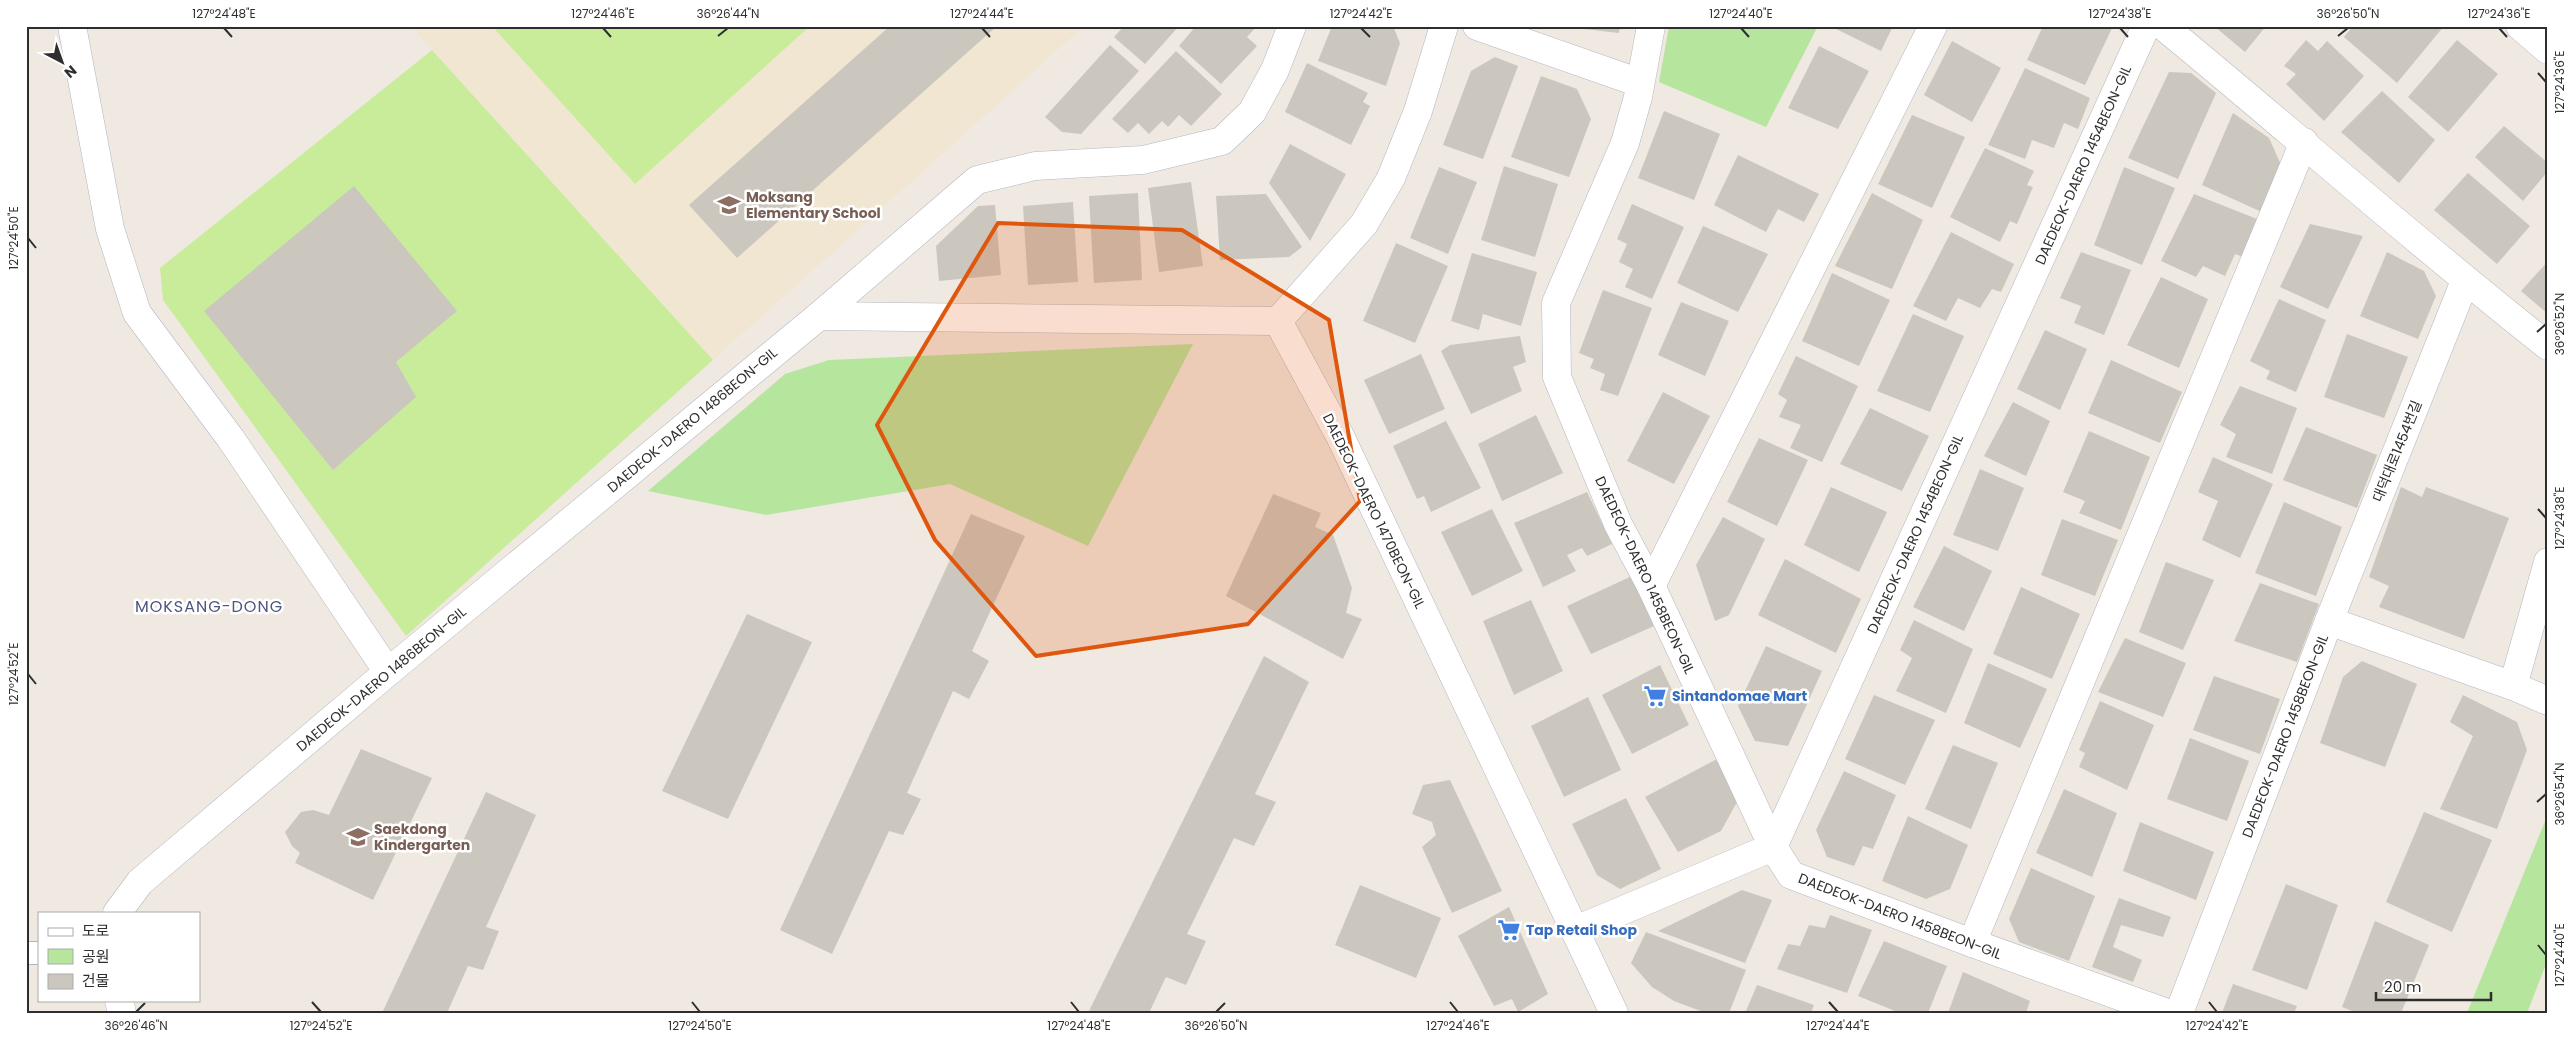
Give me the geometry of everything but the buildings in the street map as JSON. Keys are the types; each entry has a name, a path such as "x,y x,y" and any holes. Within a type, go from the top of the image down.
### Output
{"street":[{"path":"72,26 110,229 137,313 231,440 388,672"},
{"name":"DAEDEOK-DAERO 1486BEON-GIL","path":"118,912 140,882 388,672 818,316 977,180 1034,166 1143,160 1222,141 1252,112 1275,70 1292,26"},
{"path":"818,316 1278,321 1364,224 1391,178 1418,111 1444,26"},
{"path":"1477,26 1640,84"},
{"name":"DAEDEOK-DAERO 1458BEON-GIL","path":"1651,26 1640,84 1625,143 1556,303 1557,377 1618,524 1651,586 1773,847 1791,875 2167,1013"},
{"path":"1651,586 1933,26"},
{"name":"DAEDEOK-DAERO 1454BEON-GIL","path":"1773,847 2146,26"},
{"path":"2163,26 2304,142 2465,281 2548,346"},
{"path":"2520,26 2548,50"},
{"path":"1972,943 2304,142"},
{"name":"대덕대로1454번길","path":"2328,621 2465,281"},
{"name":"DAEDEOK-DAERO 1470BEON-GIL","path":"1278,321 1340,436 1614,1013"},
{"path":"2512,686 2548,562"},
{"name":"DAEDEOK-DAERO 1458BEON-GIL","path":"2179,1013 2328,621 2512,686 2548,701"},
{"path":"1576,930 1773,847"}],"highlighted area":[{"path":"998,223 1182,230 1329,320 1360,501 1248,624 1036,656 935,540 877,425"}],"shaded area":[{"name":"Moksang Elementary School","path":"411,26 1084,26 713,360"}],"green space":[{"path":"492,26 810,26 635,184"},
{"path":"1669,26 1818,26 1766,127 1659,82"},
{"path":"432,50 713,360 406,636 163,300 160,268"},
{"path":"1193,344 1088,546 950,484 766,515 648,491 785,374 829,360"},
{"path":"2548,814 2548,959 2527,1013 2467,1013"}],"place":[{"name":"Moksang Elementary School","path":"729,205"},
{"name":"Sintandomae Mart","path":"1655,696"},
{"name":"Saekdong Kindergarten","path":"358,837"},
{"name":"Tap Retail Shop","path":"1509,930"}],"district":[{"name":"MOKSANG-DONG","path":"209,606"}]}
